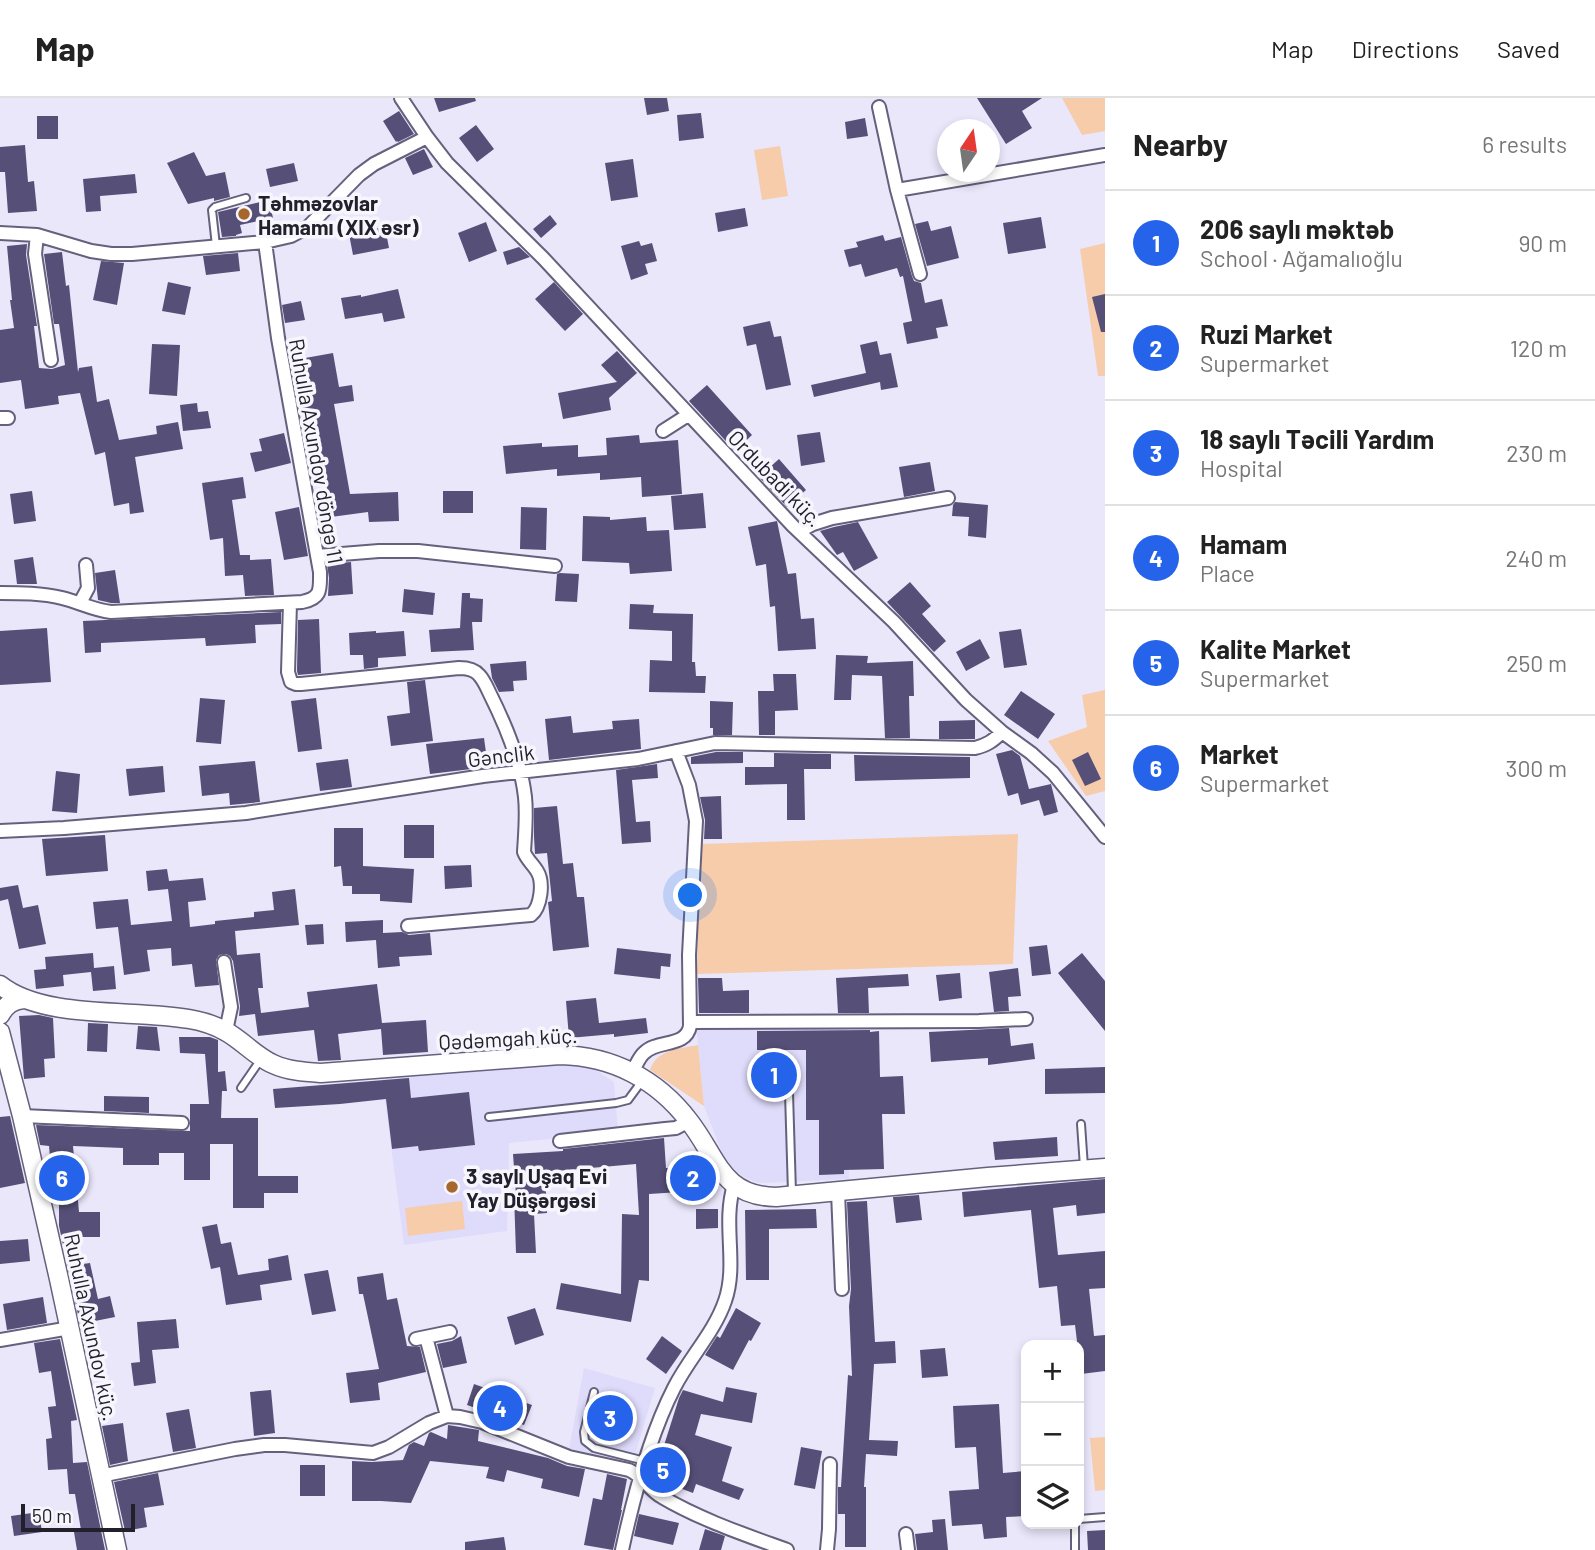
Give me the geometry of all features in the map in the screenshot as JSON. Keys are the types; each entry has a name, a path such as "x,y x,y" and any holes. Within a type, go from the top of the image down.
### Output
{"street":[{"name":"Ordubadi küç.","path":"401,98 447,163 543,258 688,415 800,531 894,622 966,700 1053,774 1105,837"},
{"path":"879,107 897,190 920,274"},
{"path":"0,233 37,235 111,254 265,242 291,236 308,227 359,175 374,164 427,137"},
{"path":"897,190 1105,155"},
{"path":"37,235 35,254 51,360"},
{"name":"Ruhulla Axundov döngə 11","path":"0,593 53,596 90,608 111,611 290,603 310,600 317,596 320,590 320,572 278,338 265,242"},
{"path":"663,431 688,415"},
{"path":"800,531 832,518 948,498"},
{"path":"317,556 418,551 555,566"},
{"path":"80,603 88,588 86,565"},
{"path":"290,603 288,672 291,682 301,684 467,668 481,676 499,712 520,772 525,807 524,852 540,877 537,911 531,915 408,926"},
{"name":"Gənclik","path":"0,831 246,813 470,778 638,759 704,744 735,742 975,748 994,741 1002,732"},
{"path":"638,1076 643,1053 648,1049 684,1039 688,1034 690,1022 689,955 696,821 689,785 676,751"},
{"path":"224,962 231,1007 226,1031"},
{"name":"Qədəmgah küç.","path":"0,985 24,999 64,1008 190,1019 209,1024 226,1031 262,1058 289,1070 321,1073 560,1055 580,1055 611,1063 659,1090 689,1121 722,1172 734,1185"},
{"path":"0,1015 11,1002 24,999"},
{"path":"690,1022 1026,1019"},
{"name":"Ruhulla Axundov küç.","path":"0,1032 8,1095 22,1116 117,1550"},
{"path":"22,1116 182,1123"},
{"path":"560,1141 676,1128 689,1121"},
{"path":"622,1550 641,1477 664,1410 676,1384 711,1330 726,1300 730,1271 729,1207 734,1185 744,1192 776,1197 1105,1168"},
{"path":"838,1192 842,1289"},
{"path":"0,1340 70,1328"},
{"path":"447,1416 421,1338 450,1332"},
{"path":"100,1476 264,1445 380,1452 429,1423 447,1416 460,1417 482,1422 569,1457 629,1470 664,1498 764,1546 788,1550"},
{"path":"827,1550 830,1464"},
{"path":"906,1534 908,1550"}],"lane":[{"path":"216,246 212,211 215,207 246,198"},
{"path":"241,1088 262,1058"},
{"path":"489,1117 628,1100 638,1076"},
{"path":"789,1093 792,1195"},
{"path":"1081,1124 1084,1169"},
{"path":"593,1392 584,1432 585,1441 594,1448 646,1461"},
{"path":"1084,1519 1105,1517"},
{"path":"1074,1529 1076,1550"}],"shaded area":[{"path":"1062,98 1105,98 1105,131 1082,135"},
{"path":"780,146 788,196 762,200 754,150"},
{"path":"1105,243 1105,376 1098,376 1080,249"},
{"path":"1105,690 1105,791 1086,796 1048,741 1087,727 1082,695"},
{"path":"1018,834 1013,964 697,974 700,844"},
{"path":"696,1025 846,1025 849,1179 764,1183 744,1177 732,1168 723,1156 704,1106"},
{"path":"698,1045 704,1106 650,1070 663,1054"},
{"name":"3 saylı Uşaq Evi Yay Düşərgəsi","path":"556,1062 591,1067 614,1082 618,1132 509,1143 507,1231 404,1245 382,1077"},
{"path":"462,1201 465,1229 408,1236 405,1208"},
{"path":"584,1368 655,1388 632,1465 569,1449"},
{"path":"1105,1437 1105,1490 1095,1491 1090,1438"}],"building":[{"path":"434,98 475,98 476,101 439,112"},
{"path":"644,98 667,98 669,111 647,115"},
{"path":"977,98 1042,98 1022,111 1032,128 1006,144 1000,134 1000,119 990,119"},
{"path":"399,111 414,134 396,142 383,121"},
{"path":"701,113 704,138 679,141 677,115"},
{"path":"37,116 58,116 58,139 37,139"},
{"path":"865,118 868,136 847,139 845,122"},
{"path":"476,125 494,149 477,162 459,138"},
{"path":"25,145 28,182 34,181 37,211 8,213 5,172 0,172 0,147"},
{"path":"424,149 433,167 413,175 405,158"},
{"path":"194,152 206,176 225,172 230,197 188,204 167,163"},
{"path":"633,159 638,197 611,201 605,163"},
{"path":"294,163 298,181 270,187 266,169"},
{"path":"135,174 137,193 100,196 101,211 86,212 83,179"},
{"path":"269,200 273,218 240,225 242,233 222,237 218,212"},
{"path":"745,208 748,226 718,232 715,213"},
{"path":"550,215 557,224 541,238 533,229"},
{"path":"1041,217 1046,248 1008,254 1003,223"},
{"path":"928,221 931,231 951,226 959,258 927,266 915,224"},
{"path":"486,222 497,251 469,262 458,233"},
{"path":"385,227 389,248 353,255 349,234"},
{"path":"883,235 885,241 901,237 914,281 921,283 925,303 942,299 948,326 936,328 938,338 907,344 903,323 912,321 903,276 900,277 897,268 865,277 861,264 849,267 844,250 858,247 856,242"},
{"path":"639,241 641,246 652,243 657,261 645,264 648,274 631,280 621,246"},
{"path":"27,244 39,368 52,369 65,365 59,324 54,324 44,254 62,252 66,286 69,285 78,372 79,368 92,366 97,402 109,399 119,440 157,434 156,426 178,422 183,449 135,457 144,512 130,514 129,503 114,506 105,452 95,455 80,393 58,396 59,404 25,409 21,380 0,383 0,330 14,328 7,246"},
{"path":"519,247 530,257 507,265 503,252"},
{"path":"238,253 240,271 206,275 203,256"},
{"path":"101,261 124,263 117,305 93,300"},
{"path":"168,282 191,287 185,315 162,311"},
{"path":"554,282 583,314 565,331 535,299"},
{"path":"398,289 405,318 384,322 382,313 345,319 341,298 361,297"},
{"path":"1105,294 1105,332 1101,332 1092,297"},
{"path":"301,301 305,320 285,323 282,305"},
{"path":"770,321 774,337 781,336 791,385 766,390 756,344 747,346 743,327"},
{"path":"877,341 880,355 891,353 898,387 881,390 880,382 814,397 811,385 866,373 860,345"},
{"path":"152,344 180,345 177,396 149,394"},
{"path":"617,351 637,373 609,398 611,410 563,419 558,393 617,382 601,365"},
{"path":"333,353 339,387 352,385 354,401 334,404 350,494 398,492 399,521 369,522 368,512 331,517 323,460 312,462 294,360"},
{"path":"707,385 752,435 735,451 689,401"},
{"path":"197,403 198,412 208,411 211,428 183,431 180,405"},
{"path":"820,432 825,462 801,466 797,435"},
{"path":"284,433 291,463 255,472 250,453 262,451 259,439"},
{"path":"639,435 640,443 678,440 682,494 642,497 641,477 600,480 600,473 557,476 557,469 506,474 503,446 542,443 542,447 578,445 578,457 607,455 606,438"},
{"path":"779,459 806,490 787,507 759,477"},
{"path":"930,462 935,491 904,497 899,467"},
{"path":"243,477 246,498 232,500 240,555 250,555 250,560 271,559 274,595 245,596 243,575 225,576 223,538 210,540 202,483"},
{"path":"32,491 36,521 14,524 10,494"},
{"path":"443,491 473,491 473,513 443,513"},
{"path":"703,493 706,528 674,530 671,496"},
{"path":"955,502 988,505 986,538 968,536 969,517 952,516"},
{"path":"299,507 308,556 284,560 275,512"},
{"path":"521,507 547,508 546,550 520,549"},
{"path":"583,516 610,517 610,520 646,517 647,531 669,530 672,571 630,574 629,563 582,561"},
{"path":"777,521 788,574 796,573 801,619 814,618 816,649 778,651 775,606 770,607 766,564 756,566 748,527"},
{"path":"858,522 878,558 854,571 843,552 837,555 820,531"},
{"path":"33,557 37,584 17,584 14,560"},
{"path":"351,562 353,594 328,596 327,564"},
{"path":"115,570 120,603 98,600 95,573"},
{"path":"557,574 579,574 577,602 555,601"},
{"path":"910,582 931,606 922,614 946,641 934,652 887,602"},
{"path":"404,589 435,593 433,615 402,612"},
{"path":"462,593 470,593 470,598 483,599 482,622 472,622 474,650 431,652 429,630 460,628"},
{"path":"630,604 654,605 653,613 693,614 692,662 695,662 696,676 706,676 705,693 649,692 650,660 672,661 672,631 629,629"},
{"path":"281,612 281,624 255,625 256,643 206,646 205,638 101,643 101,652 85,653 83,621"},
{"path":"319,619 321,673 298,675 298,620"},
{"path":"47,628 51,682 0,685 0,631"},
{"path":"1021,629 1027,665 1004,668 999,632"},
{"path":"404,631 406,656 378,658 378,667 364,669 363,655 350,655 349,633"},
{"path":"980,639 990,658 966,671 956,652"},
{"path":"836,655 868,656 867,663 913,661 914,696 909,696 910,738 885,738 882,676 852,675 851,700 834,700"},
{"path":"526,661 527,680 513,681 514,691 499,692 492,678 490,664"},
{"path":"773,674 796,674 798,710 775,711 775,735 759,735 758,691 774,691"},
{"path":"425,680 433,741 391,746 387,716 410,713 407,682"},
{"path":"1021,691 1055,714 1038,739 1004,715"},
{"path":"200,698 225,700 221,744 196,742"},
{"path":"316,698 322,749 298,752 291,701"},
{"path":"710,701 733,702 732,735 713,735 713,728 710,728"},
{"path":"571,716 573,733 613,729 612,721 639,719 641,749 549,760 545,719"},
{"path":"975,720 975,739 939,739 939,721"},
{"path":"484,738 488,767 430,774 426,744"},
{"path":"1012,750 1020,756 1029,789 1051,784 1058,812 1044,816 1039,800 1021,805 1018,793 1008,796 996,754"},
{"path":"716,752 743,752 743,763 691,764 691,757"},
{"path":"1088,752 1101,779 1085,786 1072,760"},
{"path":"774,753 831,754 831,769 804,769 805,820 787,820 787,784 745,785 745,767 774,767"},
{"path":"854,755 970,757 970,778 855,781"},
{"path":"348,759 352,787 320,791 316,763"},
{"path":"255,761 260,802 230,805 229,793 202,796 199,766"},
{"path":"657,764 658,778 632,780 636,822 650,821 651,842 622,844 616,770"},
{"path":"163,766 165,792 129,796 126,769"},
{"path":"56,771 80,774 77,813 52,811"},
{"path":"721,796 722,839 704,839 705,820 700,797"},
{"path":"557,806 563,864 573,863 577,897 584,897 589,947 553,951 547,853 535,854 534,808"},
{"path":"404,825 434,825 434,858 404,858"},
{"path":"334,828 363,828 363,866 414,869 412,903 380,901 380,894 352,894 352,886 343,886 341,866 334,867"},
{"path":"105,835 108,871 46,876 42,839"},
{"path":"471,865 472,887 445,889 444,866"},
{"path":"167,869 169,881 203,878 206,900 188,902 190,927 254,917 254,912 274,910 272,892 295,889 299,925 235,931 237,955 260,953 263,988 258,988 261,1013 309,1007 307,992 377,984 382,1023 426,1020 428,1052 383,1055 381,1029 338,1034 341,1060 318,1061 314,1030 258,1036 255,1014 239,1016 233,961 226,954 219,955 216,960 219,985 195,987 192,964 172,966 171,948 147,950 150,971 124,975 118,927 96,929 93,902 128,899 131,925 172,921 168,889 148,891 146,871"},
{"path":"18,885 23,908 38,905 46,944 19,949 8,899 0,901 0,888"},
{"path":"383,920 383,933 430,933 432,955 399,957 400,966 378,968 376,940 346,942 345,922"},
{"path":"323,924 324,944 307,945 305,925"},
{"path":"1047,945 1051,974 1032,976 1029,947"},
{"path":"617,948 671,954 670,967 661,966 660,979 614,974"},
{"path":"93,953 94,968 114,966 116,989 93,991 91,972 63,975 64,986 36,989 34,970 46,969 45,957"},
{"path":"1082,953 1105,981 1105,1031 1058,973"},
{"path":"1018,968 1021,996 1008,997 1009,1011 994,1012 989,972"},
{"path":"960,973 962,998 939,1001 936,975"},
{"path":"908,974 909,986 868,988 869,1013 838,1013 836,978"},
{"path":"698,978 722,978 723,991 749,990 749,1013 699,1013"},
{"path":"596,998 599,1023 646,1018 648,1033 569,1038 566,1001"},
{"path":"39,1015 53,1018 55,1058 44,1059 45,1077 24,1079 19,1016"},
{"path":"88,1023 108,1024 107,1052 87,1051"},
{"path":"138,1026 157,1027 160,1051 136,1049"},
{"path":"1009,1028 1011,1046 1033,1043 1035,1059 988,1065 988,1058 931,1062 929,1032"},
{"path":"757,1031 879,1031 880,1077 903,1076 905,1114 882,1114 884,1169 844,1170 844,1174 819,1175 819,1120 806,1120 806,1050 757,1050"},
{"path":"179,1037 210,1037 218,1040 218,1072 225,1071 227,1091 222,1091 221,1118 258,1118 258,1176 298,1176 298,1193 264,1193 264,1208 233,1208 233,1144 210,1144 210,1180 184,1180 184,1153 159,1153 159,1165 123,1165 123,1148 73,1146 79,1212 100,1212 100,1237 77,1237 83,1264 90,1263 98,1299 110,1296 115,1317 80,1324 59,1226 59,1202 54,1202 49,1146 40,1145 36,1125 190,1131 190,1104 209,1104 205,1054 180,1053"},
{"path":"1105,1067 1105,1093 1045,1094 1045,1069"},
{"path":"409,1078 411,1098 469,1092 475,1145 419,1151 418,1146 392,1149 386,1099 275,1108 273,1089"},
{"path":"104,1096 149,1097 149,1113 104,1111"},
{"path":"10,1116 25,1183 0,1188 0,1117"},
{"path":"1057,1137 1058,1156 995,1160 993,1142"},
{"path":"664,1138 666,1168 701,1167 702,1196 680,1197 680,1192 649,1194 649,1281 639,1280 631,1322 556,1309 561,1283 621,1294 622,1214 639,1215 636,1164 545,1172 547,1213 534,1214 536,1253 516,1253 513,1154 563,1151"},
{"path":"1105,1179 1105,1213 1077,1216 1076,1205 1053,1208 1058,1255 1105,1251 1105,1288 1089,1289 1094,1336 1105,1335 1105,1371 1084,1374 1084,1340 1077,1340 1075,1325 1061,1326 1057,1286 1039,1288 1031,1210 964,1217 962,1192"},
{"path":"919,1195 922,1220 896,1223 893,1197"},
{"path":"867,1201 875,1342 895,1341 896,1363 874,1364 869,1440 898,1441 897,1456 866,1454 866,1547 845,1547 845,1514 838,1514 838,1487 841,1487 848,1375 852,1376 847,1202"},
{"path":"696,1209 718,1209 718,1228 696,1229"},
{"path":"816,1209 817,1228 769,1229 769,1280 746,1280 745,1210"},
{"path":"217,1224 221,1244 231,1242 238,1275 269,1270 268,1259 288,1255 292,1280 260,1285 262,1300 226,1305 220,1267 211,1269 202,1227"},
{"path":"28,1239 30,1261 0,1264 0,1241"},
{"path":"328,1270 336,1311 312,1315 304,1274"},
{"path":"383,1273 387,1300 397,1298 407,1346 420,1347 426,1372 378,1383 380,1400 350,1403 346,1373 379,1369 357,1277"},
{"path":"43,1297 47,1323 7,1330 3,1304"},
{"path":"535,1308 544,1335 515,1345 507,1317"},
{"path":"736,1308 761,1323 733,1370 705,1355 717,1336 720,1338"},
{"path":"176,1319 179,1348 152,1350 156,1383 134,1386 131,1363 140,1362 137,1322"},
{"path":"461,1336 467,1363 443,1368 437,1344"},
{"path":"662,1336 682,1351 666,1374 646,1359"},
{"path":"60,1339 77,1420 71,1421 73,1463 87,1462 105,1550 77,1550 74,1532 81,1530 75,1494 69,1494 67,1469 48,1470 46,1439 52,1438 48,1407 56,1406 51,1371 39,1373 34,1343"},
{"path":"945,1348 948,1376 922,1378 920,1350"},
{"path":"474,1384 532,1405 524,1425 467,1405"},
{"path":"726,1387 757,1393 752,1423 701,1414 695,1435 732,1447 722,1481 744,1489 739,1500 696,1484 693,1493 653,1478 650,1475 656,1456 660,1458 683,1390 723,1402"},
{"path":"271,1390 275,1433 254,1436 250,1392"},
{"path":"999,1404 1003,1473 1021,1471 1021,1516 1006,1517 1007,1537 984,1539 982,1524 952,1526 949,1491 979,1489 976,1447 955,1448 953,1406"},
{"path":"189,1409 196,1448 173,1452 166,1413"},
{"path":"123,1423 128,1461 110,1465 102,1426"},
{"path":"448,1425 479,1430 478,1441 585,1469 579,1497 541,1488 543,1479 507,1470 504,1482 486,1478 489,1467 430,1461 411,1503 352,1501 352,1461 403,1460 409,1445 414,1442 424,1446 431,1432 447,1439"},
{"path":"801,1447 822,1451 815,1489 794,1485"},
{"path":"300,1465 325,1465 325,1496 300,1496"},
{"path":"158,1473 164,1505 144,1508 147,1527 125,1531 114,1482"},
{"path":"607,1474 627,1479 613,1550 584,1545 593,1498 602,1500"},
{"path":"39,1512 42,1532 14,1536 11,1516"},
{"path":"639,1514 679,1523 673,1545 634,1536"},
{"path":"945,1519 948,1550 917,1550 915,1534 933,1532 932,1520"},
{"path":"705,1529 725,1536 721,1550 699,1550"},
{"path":"1105,1530 1105,1550 1088,1550 1087,1531"},
{"path":"504,1537 506,1550 465,1550 465,1542"}],"place":[{"name":"Təhməzovlar Hamamı (XIX əsr)","path":"244,214"},
{"name":"206 saylı məktəb","path":"774,1075"},
{"name":"Market","path":"62,1178"},
{"name":"Ruzi Market","path":"693,1178"},
{"name":"3 saylı Uşaq Evi Yay Düşərgəsi","path":"452,1187"},
{"name":"Hamam","path":"500,1408"},
{"name":"18 saylı Təcili Yardım","path":"610,1418"},
{"name":"Kalite Market","path":"663,1470"}]}
